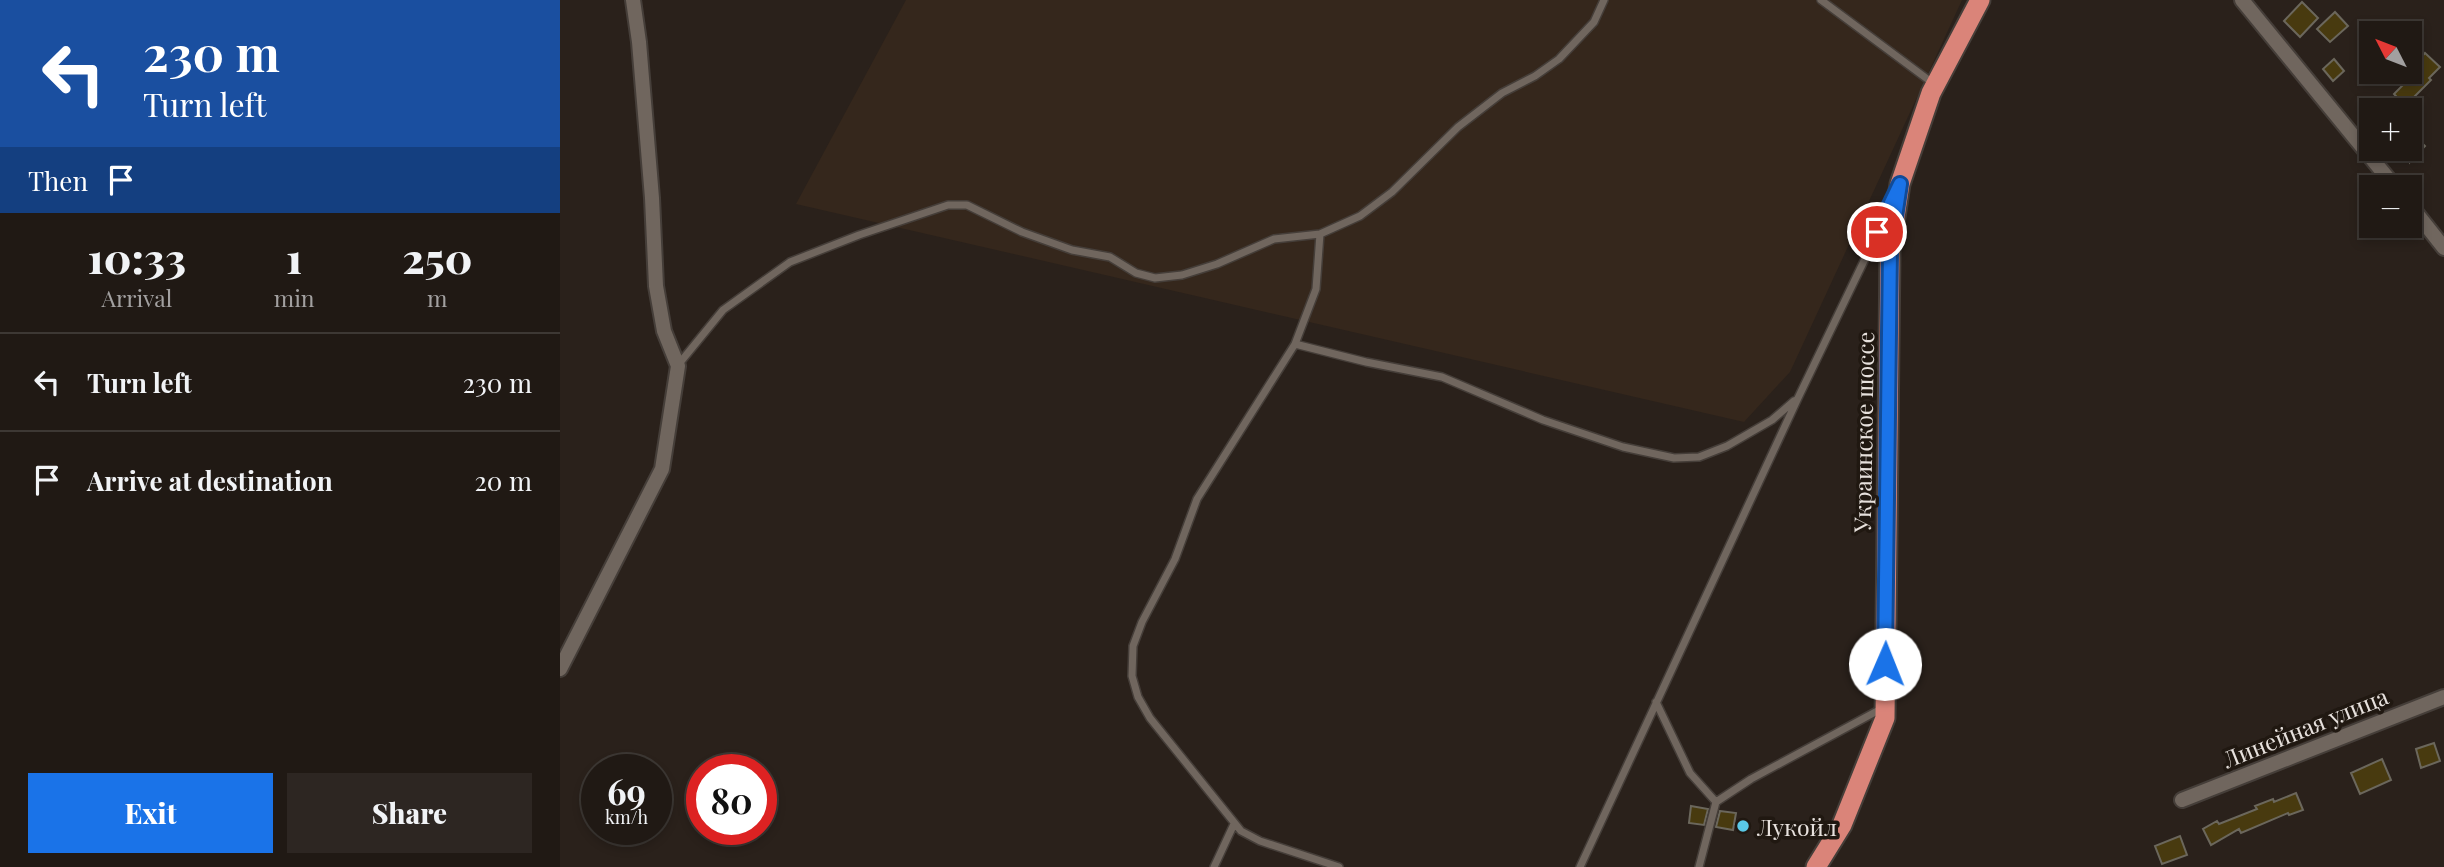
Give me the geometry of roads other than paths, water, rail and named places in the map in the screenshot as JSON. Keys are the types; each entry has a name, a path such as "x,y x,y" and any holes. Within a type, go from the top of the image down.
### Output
{"highway":[{"name":"Украинское шоссе","path":"1816,867 1842,825 1885,718 1890,250 1900,184 1935,85 1980,0"}],"street":[{"path":"560,669 662,469 678,366 664,331 656,286 651,185 633,0"},
{"path":"2242,0 2385,175"},
{"path":"2422,220 2444,248"},
{"name":"Линейная улица","path":"2182,800 2444,697"}],"lane":[{"path":"678,366 723,310 790,262 948,205 967,205 1022,233 1072,250 1110,257 1136,273 1155,278 1182,275 1217,264 1274,239 1320,233 1360,216 1392,192 1458,127 1502,93 1535,76 1559,59 1594,22 1604,0"},
{"path":"1821,0 1935,85"},
{"path":"1580,867 1900,184"},
{"path":"1320,233 1316,289 1295,344 1197,499 1175,559 1142,622 1133,646 1132,676 1144,708 1241,831 1260,841 1339,867"},
{"path":"1295,344 1441,377 1543,420 1623,447 1674,458 1699,457 1735,441 1772,420 1798,398"},
{"path":"1656,702 1690,773 1716,802"},
{"path":"1699,867 1716,802 1751,779 1885,707"},
{"path":"1214,867 1234,824"}],"place":[{"name":"Лукойл","path":"1743,826"}]}
